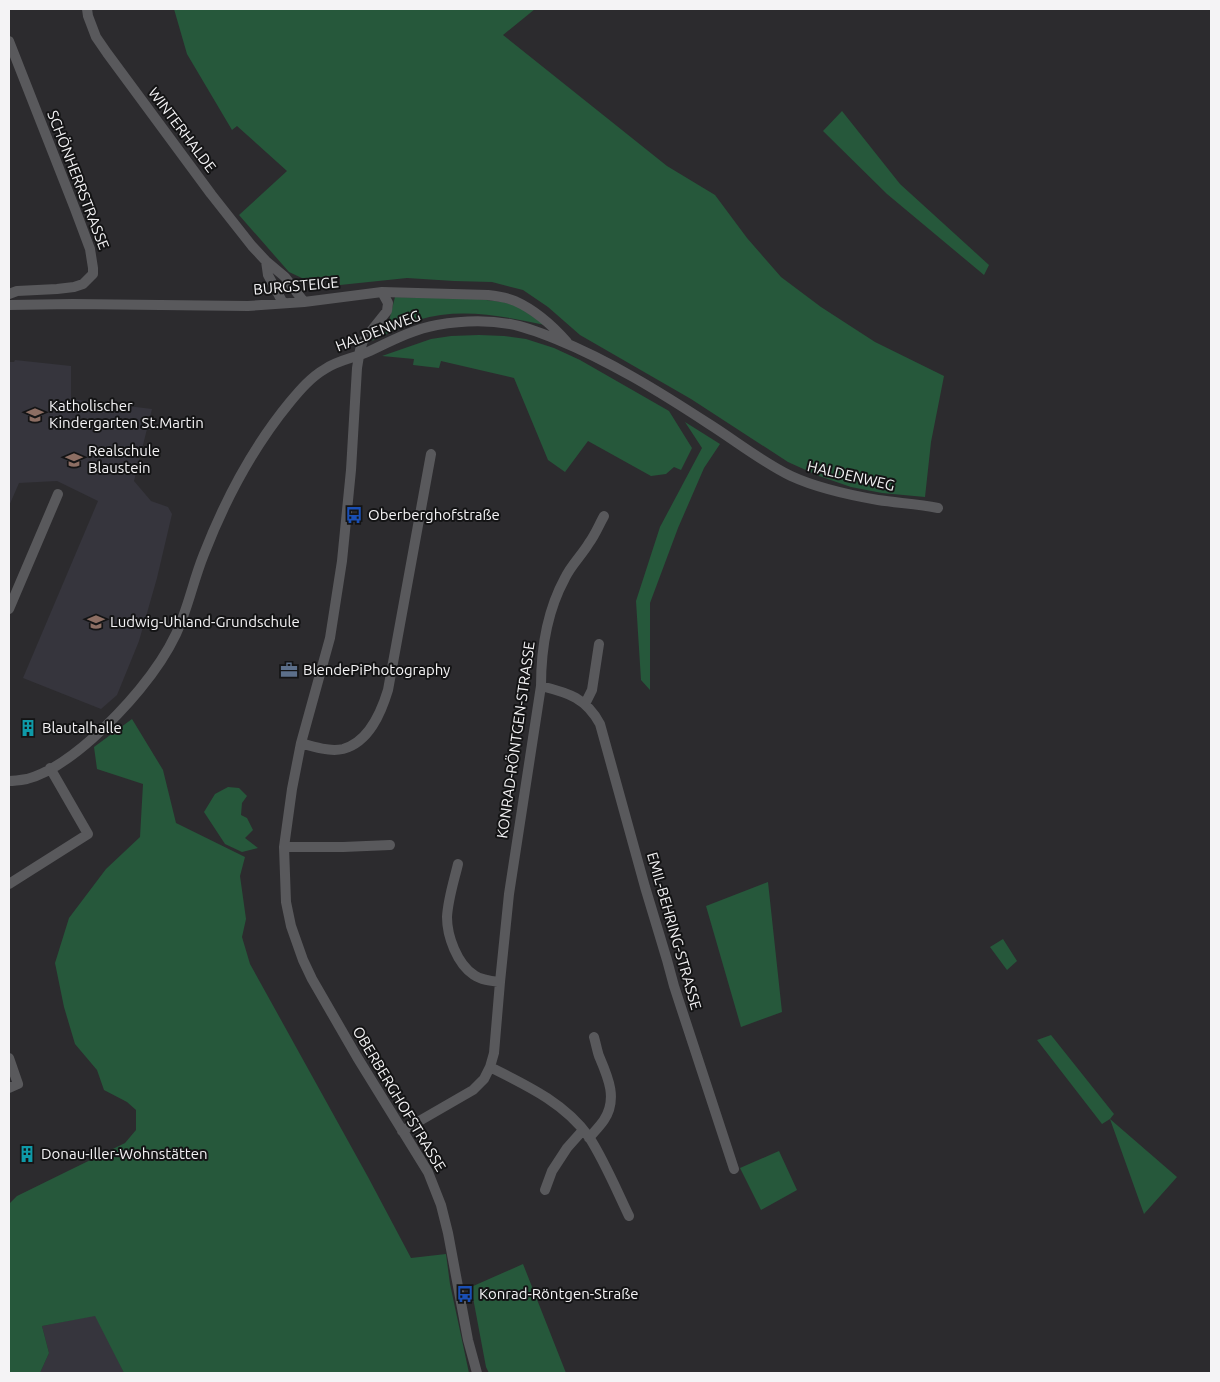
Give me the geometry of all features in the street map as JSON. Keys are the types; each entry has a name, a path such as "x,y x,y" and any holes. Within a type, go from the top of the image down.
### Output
{"street":[{"name":"WINTERHALDE","path":"87,9 96,37 107,54 219,204 266,261 285,277 304,302"},
{"name":"SCHÖNHERRSTRASSE","path":"9,41 84,233 91,254 93,268 92,274 83,284 66,288 17,291 9,294"},
{"name":"WINTERHALDE","path":"266,261 268,275 283,303"},
{"name":"BURGSTEIGE","path":"9,305 248,306 304,302 382,292 478,295 502,297 514,301 541,317 570,344"},
{"name":"OBERBERGHOFSTRASSE","path":"382,292 388,303 387,310 363,341 357,368 353,446 342,561 330,638 302,743 292,789 284,847 286,902 303,960 329,1010 428,1172 441,1205 448,1233 468,1340 477,1373"},
{"name":"HALDENWEG","path":"9,782 28,778 50,768 83,747 132,698 163,657 184,615 203,555 245,467 262,438 300,390 324,369 360,356 411,333 436,325 484,322 509,324 534,330 570,344 606,362 793,477 814,485 879,500 938,508"},
{"path":"302,743 330,750 342,750 352,746 370,730 384,704 431,454"},
{"path":"9,608 58,494"},
{"name":"KONRAD-RÖNTGEN-STRASSE","path":"402,1131 473,1090 484,1079 490,1067 494,1053 509,894 541,686 543,647 550,615 565,577 590,543 604,516"},
{"path":"585,704 592,690 599,644"},
{"name":"EMIL-BEHRING-STRASSE","path":"541,686 572,696 585,704 594,713 600,724 674,986 734,1169"},
{"path":"9,884 88,834 50,768"},
{"path":"284,847 390,845"},
{"path":"458,864 447,917 454,947 461,961 475,976 485,980 500,982"},
{"path":"545,1190 552,1171 567,1148 605,1119 609,1109 610,1082 594,1037"},
{"path":"9,1058 18,1084 9,1088"},
{"path":"490,1067 539,1093 568,1115 586,1134 611,1178 629,1216"}],"shaded area":[{"path":"15,360 71,366 71,399 152,409 134,481 151,501 168,507 172,514 157,578 139,641 117,695 101,709 23,678 98,501 57,481 19,483 9,506 9,362 14,362"},
{"path":"96,1315 124,1373 40,1373 49,1353 42,1326"}],"green space":[{"path":"174,9 535,9 503,35 667,166 715,195 747,238 781,277 821,307 875,342 944,376 931,442 925,497 882,493 851,487 819,476 788,462 691,399 580,335 548,307 523,290 492,282 407,278 340,285 340,277 319,277 319,286 289,272 239,215 287,171 237,126 232,130 187,54"},
{"path":"842,111 900,184 989,265 984,275 887,194 823,131"},
{"path":"395,297 478,299 503,302 517,306 545,325 482,314 450,314 412,322 372,341 389,321"},
{"path":"479,335 526,339 554,348 580,360 669,411 692,448 681,470 674,467 666,474 651,476 588,441 565,472 548,460 514,378 441,361 439,368 413,365 414,359 382,356 431,339"},
{"path":"685,422 720,444 704,468 678,528 650,603 650,690 641,680 636,601 660,527 702,448"},
{"path":"132,719 163,770 176,823 245,857 240,876 246,919 242,937 250,964 411,1258 446,1254 450,1284 469,1373 124,1373 95,1316 42,1326 49,1353 40,1373 9,1373 9,1204 17,1196 125,1143 136,1130 136,1110 127,1102 104,1090 97,1070 75,1044 64,1007 55,963 69,918 106,869 140,837 143,784 97,769 94,747"},
{"path":"228,787 239,788 247,796 242,803 241,815 247,818 253,830 245,838 258,848 242,852 225,844 204,812 215,794"},
{"path":"768,882 782,1012 741,1027 706,906"},
{"path":"1003,939 1017,961 1007,970 990,947"},
{"path":"1051,1035 1114,1114 1110,1119 1102,1124 1037,1040"},
{"path":"1110,1119 1177,1177 1144,1214"},
{"path":"779,1151 797,1190 761,1210 740,1168"},
{"path":"523,1264 566,1373 489,1373 486,1367 471,1287"}],"place":[{"name":"Katholischer Kindergarten St.Martin","path":"35,415"},
{"name":"Realschule Blaustein","path":"74,460"},
{"name":"Oberberghofstraße","path":"354,515"},
{"name":"Ludwig-Uhland-Grundschule","path":"96,622"},
{"name":"BlendePiPhotography","path":"289,670"},
{"name":"Blautalhalle","path":"28,728"},
{"name":"Donau-Iller-Wohnstätten","path":"27,1154"},
{"name":"Konrad-Röntgen-Straße","path":"465,1294"}]}
